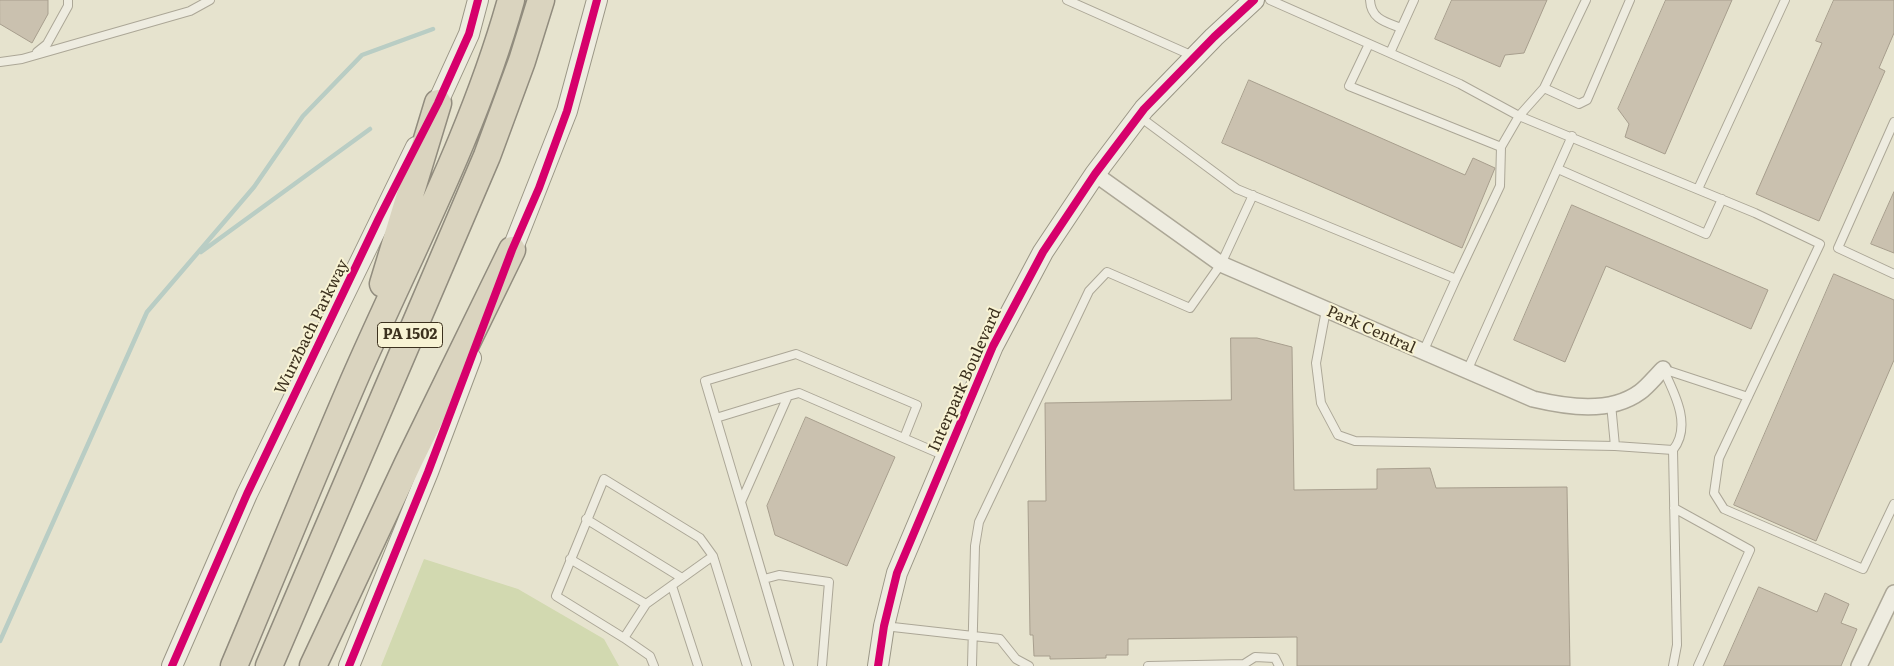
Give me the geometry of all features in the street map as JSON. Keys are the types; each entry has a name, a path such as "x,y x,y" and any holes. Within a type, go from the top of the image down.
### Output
{"highway":[{"name":"PA 1502","path":"234,666 354,380 456,158 497,51 511,0"},
{"name":"PA 1502","path":"269,666 486,156 522,61 541,0"},
{"path":"354,380 438,103"},
{"path":"313,666 408,463 512,250"}],"main road":[{"name":"Wurzbach Parkway","path":"172,666 248,494 379,218 438,103 469,34 478,0"},
{"path":"349,666 428,472 512,250 539,188 567,111 597,0"},
{"name":"Interpark Boulevard","path":"878,666 884,626 897,573 993,346 1043,252 1094,174 1138,116 1254,0"}],"street":[{"name":"Park Central","path":"1094,174 1221,264 1519,393 1555,404 1577,407 1611,404 1640,392 1663,370"},
{"path":"1859,666 1894,593"}],"lane":[{"path":"34,55 47,44 68,6 68,0"},
{"path":"0,62 34,55 190,11 197,3 210,0"},
{"path":"1067,0 1195,57"},
{"path":"1270,0 1460,84 1519,116 1572,136 1722,199 1820,244 1838,248 1894,274"},
{"path":"1370,0 1370,10 1379,20 1401,28"},
{"path":"1390,53 1414,0"},
{"path":"1423,352 1500,186 1501,147 1519,116 1544,88 1586,0"},
{"path":"1544,88 1579,104 1587,100 1630,0"},
{"path":"1698,189 1785,0"},
{"path":"1369,44 1349,86 1501,147"},
{"path":"1138,116 1237,188 1456,279"},
{"path":"1838,248 1894,122"},
{"path":"1467,371 1572,136"},
{"path":"1558,169 1706,234 1722,199"},
{"path":"972,666 975,546 979,522 1089,291 1107,272 1190,308 1221,264 1253,195"},
{"path":"1820,244 1719,458 1714,493 1724,509 1864,569 1894,504"},
{"path":"1326,310 1316,363 1321,403 1338,435 1355,441 1615,446 1673,450"},
{"path":"789,666 705,381 796,354 917,405 904,438"},
{"path":"1663,370 1748,397"},
{"path":"1663,370 1676,398 1682,425 1681,440 1673,450 1677,646 1673,666"},
{"path":"716,418 798,392 945,456"},
{"path":"742,502 788,396"},
{"path":"1611,404 1615,446"},
{"path":"654,666 650,656 556,596 604,479 700,538 713,556 747,666"},
{"path":"1674,508 1750,550 1698,666"},
{"path":"586,519 682,578"},
{"path":"624,638 646,604 713,556"},
{"path":"570,559 646,604"},
{"path":"764,579 779,575 829,582 822,666"},
{"path":"672,586 698,666"},
{"path":"884,626 1000,639 1019,664 1030,666"},
{"path":"1148,666 1244,664 1254,657 1275,658 1279,666"}],"green space":[{"path":"424,559 518,589 604,639 619,666 381,666"}],"building":[{"path":"0,0 48,0 48,14 32,43 0,24"},
{"path":"1452,0 1547,0 1524,53 1505,55 1500,67 1435,39"},
{"path":"1666,0 1732,0 1665,154 1625,137 1629,124 1618,109"},
{"path":"1834,0 1894,0 1894,33 1879,68 1885,71 1819,221 1756,194 1822,43 1816,41"},
{"path":"1249,80 1465,175 1473,158 1495,168 1462,248 1222,143"},
{"path":"1894,192 1894,253 1871,244"},
{"path":"1572,205 1768,290 1751,329 1606,266 1565,362 1514,340"},
{"path":"1834,274 1894,300 1894,360 1816,541 1734,505"},
{"path":"1231,338 1257,338 1292,347 1294,490 1377,489 1377,469 1430,468 1436,488 1567,487 1570,666 1297,666 1297,637 1128,639 1128,655 1106,655 1106,658 1050,659 1050,656 1034,656 1033,635 1030,635 1028,501 1046,501 1045,403 1231,400"},
{"path":"806,417 895,457 847,566 775,535 767,506"},
{"path":"1759,587 1817,612 1825,593 1849,604 1841,623 1857,629 1841,666 1724,666"}],"waterway":[{"path":"0,641 147,312 254,187 303,116 362,55 433,29"},
{"path":"201,252 370,129"}],"cycle path":[{"path":"172,666 247,494 379,218 438,103 469,34 478,0"},
{"path":"349,666 428,472 512,250 539,188 567,111 597,0"},
{"path":"878,666 884,626 897,573 993,346 1043,252 1095,174 1144,109 1214,37 1254,0"}]}
